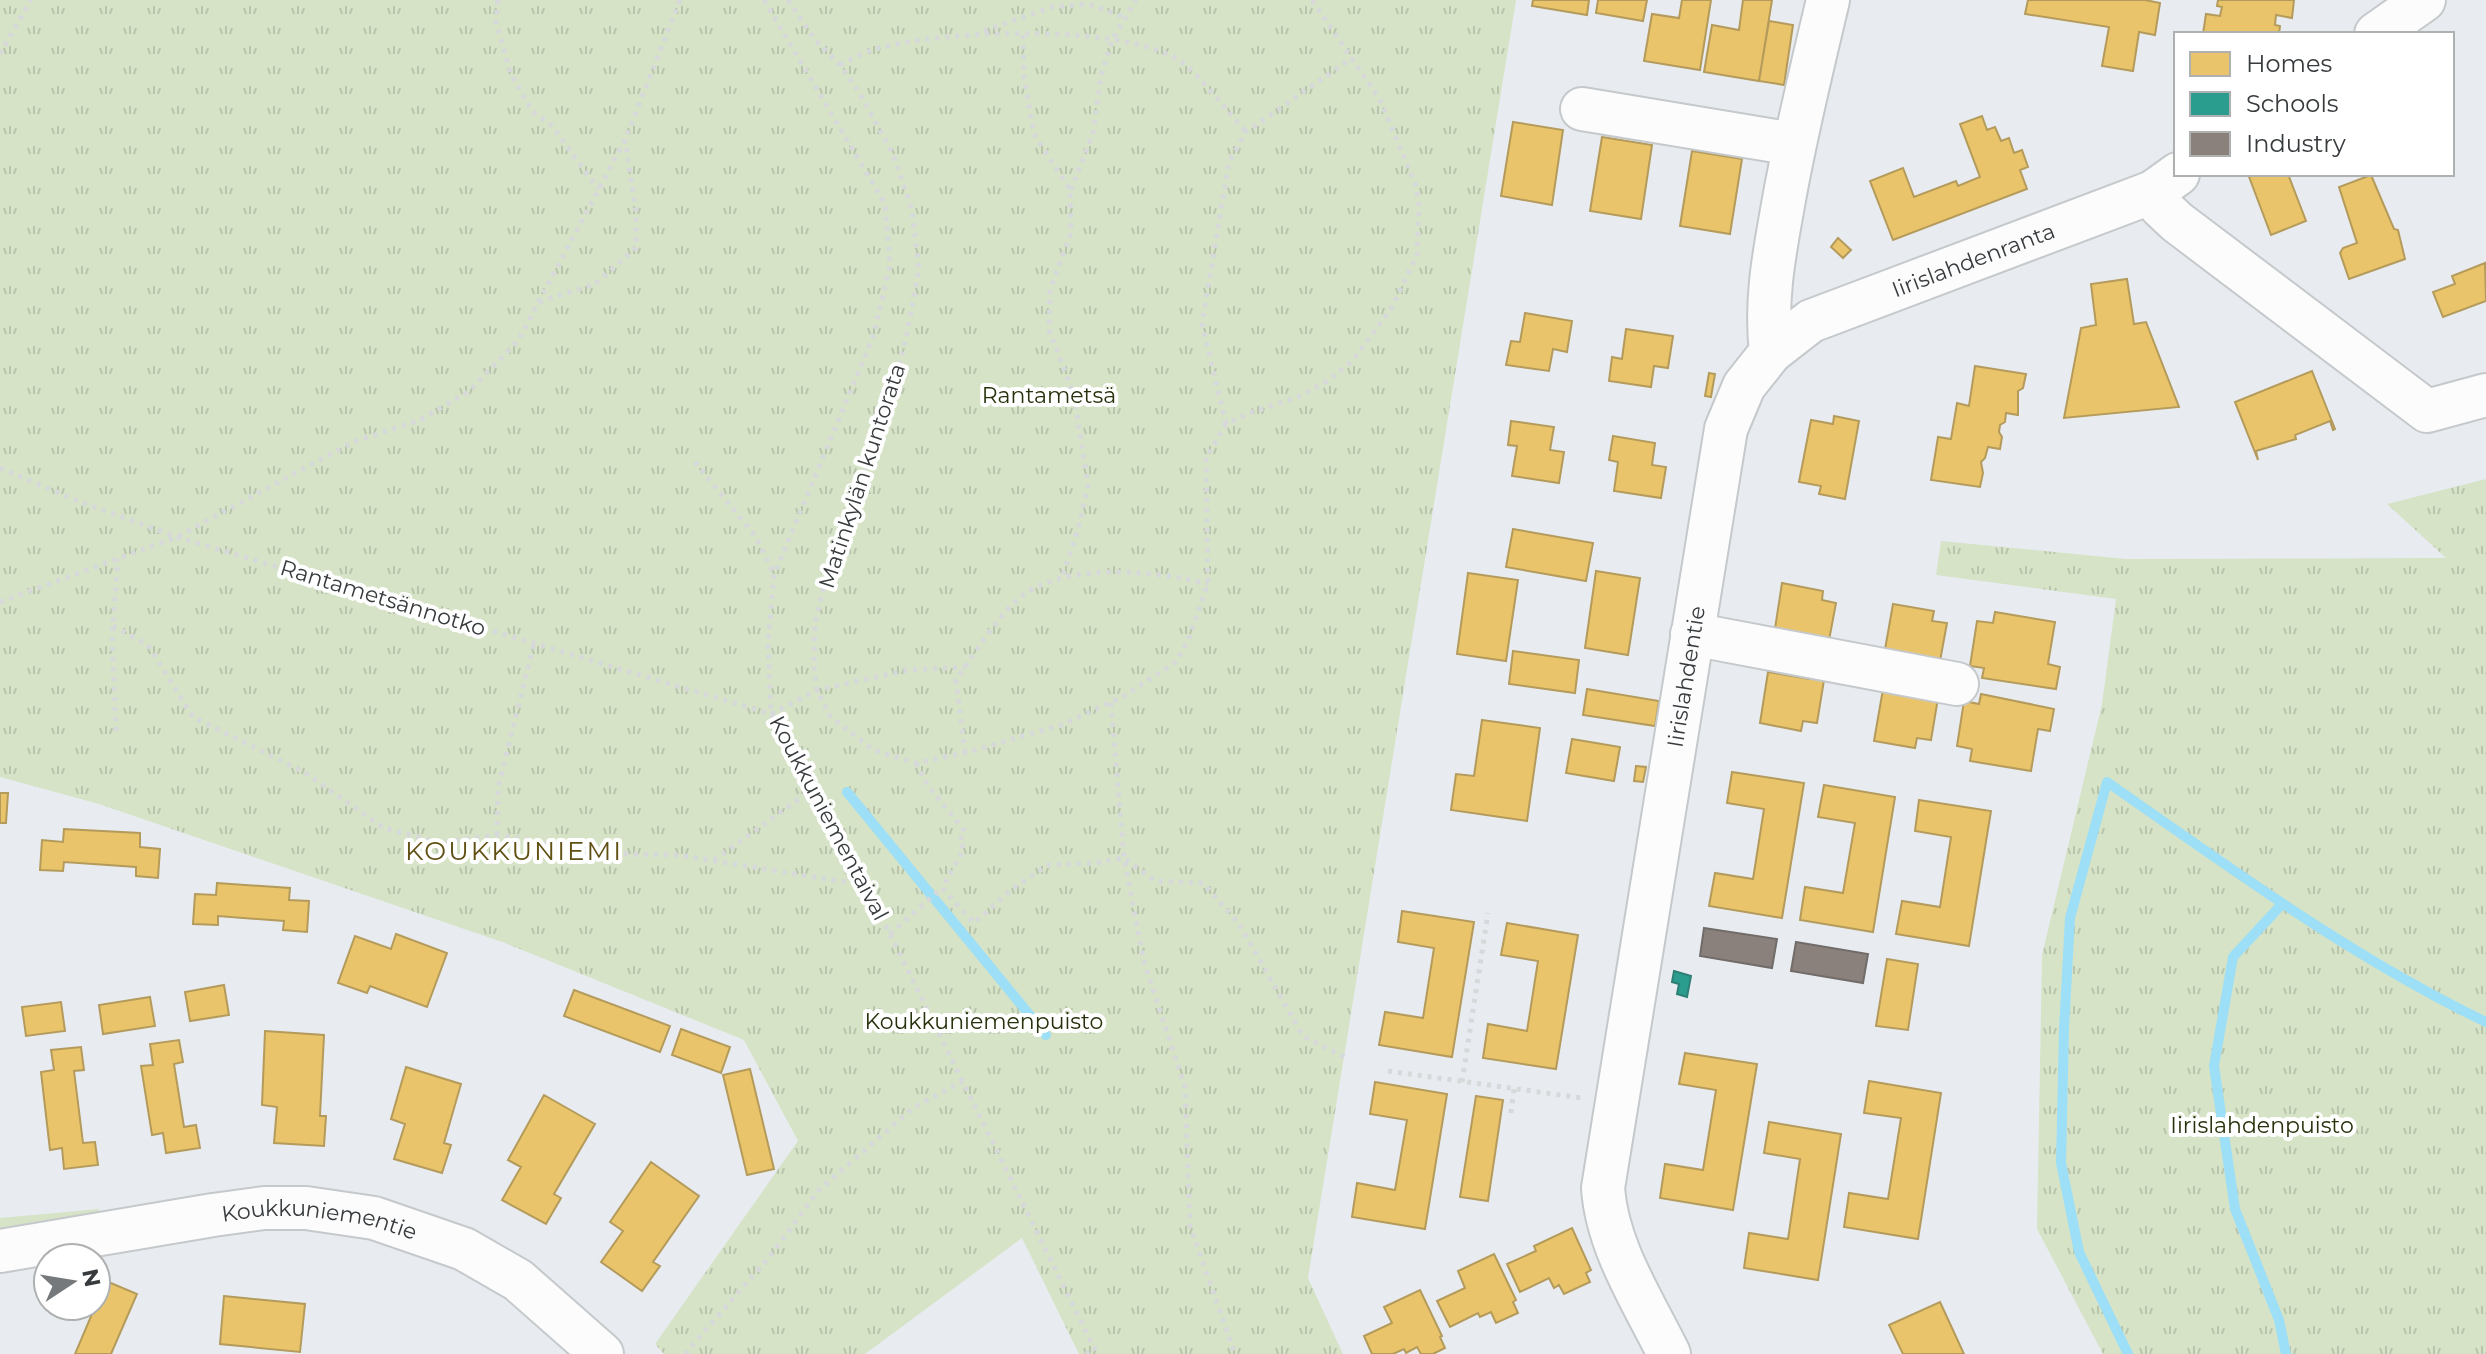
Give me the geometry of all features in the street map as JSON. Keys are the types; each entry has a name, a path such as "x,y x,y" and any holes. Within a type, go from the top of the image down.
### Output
{"street":[{"path":"1771,352 1767,321 1770,281 1794,144 1828,0"},
{"path":"2379,32 2424,0"},
{"path":"1582,109 1794,144"},
{"path":"2166,183 2161,207 2177,222 2427,411 2486,395"},
{"name":"Iirislahdenranta","path":"1771,352 1811,321 2166,183"},
{"name":"Iirislahdentie","path":"1669,1354 1614,1243 1605,1214 1603,1188 1726,429 1744,386 1771,352"},
{"path":"1692,634 1957,684"},
{"name":"Koukkuniementie","path":"0,1251 264,1208 306,1208 362,1216 415,1230 464,1249 518,1280 602,1354"}],"path":[{"path":"0,54 31,0"},
{"path":"498,0 496,22 511,74 532,111 552,126 598,189"},
{"path":"0,602 177,537 353,442 420,420 469,391 518,341 625,140 680,0"},
{"name":"Koukkuniementaival","path":"764,0 885,204 890,266 873,337 774,575 768,644 771,714 890,934 1096,1352"},
{"name":"Matinkylän kuntorata","path":"788,0 815,40 840,65 859,92 892,152 912,209 919,269 888,412 836,539 815,622 817,690"},
{"path":"1063,575 1088,485 1074,395 1049,330 1050,290 1071,233 1070,190 1093,133 1101,75 1112,40 1136,0"},
{"path":"817,690 830,716 853,736 873,750 916,763 965,753 1064,724 1111,703 1176,662 1188,640 1208,584 1206,458 1226,424 1298,397 1329,380 1353,360 1391,309 1417,255 1417,188 1380,100 1312,0"},
{"path":"979,33 1052,7 1088,4 1125,17"},
{"path":"840,65 878,48 979,33 1112,40 1151,48 1184,64 1246,132"},
{"path":"1023,35 1024,77 1034,134 1070,190"},
{"path":"1226,424 1202,324 1229,162 1246,132 1352,58"},
{"path":"538,303 595,284 636,248 636,211 625,140"},
{"path":"695,462 756,537 774,575"},
{"name":"Rantametsännotko","path":"0,468 78,501 177,537 771,714"},
{"path":"116,731 113,626 118,559"},
{"path":"965,753 956,680 985,636 1018,598 1063,575 1132,572 1178,576 1208,584"},
{"path":"113,626 148,645 193,717 304,772 384,828 440,843 497,835 625,854 678,855 864,885"},
{"path":"497,835 498,788 534,643"},
{"path":"771,714 817,690 908,670 965,667"},
{"path":"1111,703 1124,858 1144,962 1185,1087 1190,1226 1235,1354"},
{"path":"890,934 942,888 964,849 959,841 965,831 928,786 916,763"},
{"path":"714,860 812,790"},
{"path":"942,888 974,923 1012,889 1048,865 1124,858 1155,881 1203,883 1239,924 1303,1036 1344,1057"},
{"path":"1462,1082 1488,913"},
{"path":"1388,1071 1615,1103"},
{"path":"685,1354 771,1255 818,1191 913,1108 963,1081"},
{"path":"1511,1113 1514,1089"},
{"path":"1086,1354 1096,1352"}],"green space":[{"name":"Rantametsä","path":"0,0 1516,0 1308,1278 1343,1354 1079,1354 1022,1238 865,1354 664,1354 655,1344 798,1141 744,1040 505,943 99,804 0,777"},
{"name":"Iirislahdenpuisto","path":"2486,479 2486,1354 2103,1354 2037,1229 2042,955 2102,704 2116,599 1936,575 1941,541 2126,559 2446,558 2387,504"},
{"path":"99,1209 100,1217 0,1235 0,1218"}],"building: Homes":[{"path":"1533,0 1589,0 1587,15 1532,6"},
{"path":"1598,0 1647,0 1643,21 1596,13"},
{"path":"1682,0 1711,0 1700,70 1644,61 1652,14 1679,18"},
{"path":"1743,0 1772,0 1759,81 1704,72 1712,25 1739,30"},
{"path":"2028,0 2145,0 2160,3 2155,35 2139,32 2133,71 2102,66 2109,27 2025,14"},
{"path":"2218,0 2294,0 2292,18 2276,15 2275,25 2280,26 2279,32 2203,32 2206,14 2220,16 2222,7 2217,6"},
{"path":"1769,21 1793,25 1784,85 1759,81"},
{"path":"1982,116 1987,130 1995,127 2001,141 2009,138 2014,153 2022,150 2028,167 2020,170 2027,189 1893,240 1870,181 1903,168 1914,197 1956,181 1958,186 1980,177 1960,124"},
{"path":"1513,122 1563,130 1552,205 1501,196"},
{"path":"1602,137 1652,145 1641,219 1590,211"},
{"path":"1692,151 1742,159 1730,234 1680,226"},
{"path":"2249,176 2289,176 2306,221 2271,235"},
{"path":"2371,176 2394,229 2398,230 2405,259 2349,279 2340,253 2343,248 2357,243 2339,187"},
{"path":"1838,238 1851,250 1843,258 1831,247"},
{"path":"2485,263 2486,301 2443,317 2433,292 2455,284 2452,276"},
{"path":"2127,279 2134,324 2146,322 2179,407 2064,418 2081,328 2096,325 2091,284"},
{"path":"1525,313 1572,321 1567,352 1553,349 1549,371 1506,365 1511,341 1520,342"},
{"path":"1626,329 1673,336 1668,368 1654,366 1651,387 1609,381 1612,357 1622,359"},
{"path":"1975,366 2026,374 2023,388 2018,391 2018,415 2006,413 2005,422 2000,425 2000,449 1988,447 1981,462 1983,473 1980,487 1931,480 1938,437 1951,439 1957,403 1969,406"},
{"path":"2312,371 2335,429 2330,421 2295,435 2296,439 2256,451 2258,460 2235,402"},
{"path":"1709,373 1715,374 1711,397 1705,396"},
{"path":"1834,416 1859,421 1845,499 1819,494 1821,486 1799,482 1811,420 1833,424"},
{"path":"1511,421 1554,427 1550,450 1564,452 1559,483 1512,476 1517,446 1508,445"},
{"path":"1613,436 1655,443 1652,465 1666,467 1661,498 1614,491 1618,462 1609,460"},
{"path":"1513,529 1593,543 1586,581 1506,567"},
{"path":"1596,571 1640,578 1628,655 1585,648"},
{"path":"1468,573 1518,580 1506,661 1457,654"},
{"path":"1782,583 1823,591 1822,600 1836,603 1827,651 1774,635"},
{"path":"1893,604 1934,611 1932,621 1947,623 1938,672 1884,655"},
{"path":"1995,612 2055,622 2048,664 2060,667 2056,689 1982,678 1984,668 1970,666 1977,621 1993,623"},
{"path":"1513,651 1579,660 1575,693 1509,684"},
{"path":"1768,672 1810,679 1811,672 1825,674 1817,723 1803,721 1801,731 1760,723"},
{"path":"1587,689 1659,701 1655,726 1583,715"},
{"path":"1883,689 1939,692 1931,740 1917,738 1915,748 1874,741"},
{"path":"1981,694 2054,709 2050,731 2038,729 2031,771 1970,761 1972,749 1957,746 1964,701 1979,704"},
{"path":"1482,720 1540,728 1527,821 1451,810 1456,774 1474,776"},
{"path":"1572,739 1620,747 1614,781 1566,773"},
{"path":"1636,766 1646,767 1643,782 1634,781"},
{"path":"1732,772 1804,783 1782,918 1709,906 1715,873 1753,879 1764,809 1727,803"},
{"path":"1824,785 1895,797 1873,932 1800,920 1805,887 1843,893 1855,823 1818,817"},
{"path":"0,793 8,793 6,823 0,823"},
{"path":"1919,800 1991,811 1969,946 1896,934 1902,901 1940,907 1951,837 1915,831"},
{"path":"64,829 140,833 140,847 160,849 158,878 136,876 136,867 64,862 63,871 40,870 42,840 63,842"},
{"path":"217,883 290,888 289,900 309,901 307,932 283,930 284,921 218,916 218,925 193,924 195,894 216,895"},
{"path":"1402,911 1474,922 1452,1057 1379,1045 1385,1012 1423,1018 1434,948 1398,942"},
{"path":"1507,923 1578,935 1556,1069 1483,1058 1488,1024 1527,1031 1538,961 1501,955"},
{"path":"396,934 447,953 427,1007 370,986 367,993 338,983 355,936 391,949"},
{"path":"1887,959 1918,964 1908,1030 1876,1026"},
{"path":"224,985 229,1015 190,1021 185,992"},
{"path":"574,990 670,1026 660,1052 564,1016"},
{"path":"150,997 155,1026 103,1034 99,1005"},
{"path":"61,1002 65,1031 26,1036 22,1007"},
{"path":"681,1029 730,1047 721,1073 672,1055"},
{"path":"265,1031 324,1035 320,1116 326,1116 324,1146 274,1143 277,1107 262,1105"},
{"path":"179,1040 183,1062 174,1064 184,1127 196,1125 200,1148 166,1153 163,1133 152,1135 141,1066 153,1065 150,1044"},
{"path":"81,1047 84,1070 74,1071 83,1143 95,1142 98,1165 64,1169 62,1148 50,1150 41,1072 54,1070 51,1050"},
{"path":"1685,1053 1757,1064 1733,1210 1660,1198 1665,1164 1703,1170 1716,1090 1679,1084"},
{"path":"406,1067 461,1084 444,1143 451,1145 442,1173 394,1159 405,1124 391,1119"},
{"path":"750,1069 774,1169 747,1175 723,1075"},
{"path":"1869,1081 1941,1093 1918,1239 1844,1227 1849,1193 1888,1199 1901,1118 1864,1113"},
{"path":"1375,1082 1447,1094 1425,1229 1352,1217 1357,1183 1395,1190 1407,1120 1370,1114"},
{"path":"544,1095 595,1124 554,1194 561,1198 546,1224 502,1200 521,1167 508,1160"},
{"path":"1476,1096 1503,1100 1488,1201 1460,1197"},
{"path":"1769,1122 1841,1134 1818,1280 1744,1268 1749,1233 1788,1239 1800,1159 1764,1153"},
{"path":"651,1162 699,1196 653,1262 660,1266 642,1291 601,1262 623,1231 610,1222"},
{"path":"1572,1228 1591,1270 1586,1273 1590,1282 1564,1294 1559,1285 1554,1288 1549,1278 1520,1292 1507,1264 1536,1251 1534,1246"},
{"path":"1494,1254 1516,1300 1513,1302 1518,1313 1496,1323 1491,1312 1480,1317 1478,1313 1450,1327 1437,1301 1465,1288 1458,1271"},
{"path":"112,1284 137,1294 111,1354 75,1354 89,1322 112,1322"},
{"path":"1420,1290 1445,1348 1433,1354 1421,1354 1417,1347 1406,1353 1404,1349 1393,1354 1372,1354 1364,1336 1392,1323 1384,1307"},
{"path":"224,1296 305,1304 300,1352 220,1344"},
{"path":"1940,1302 1964,1354 1903,1354 1889,1325"}],"building: Schools":[{"path":"1674,971 1691,976 1687,997 1677,994 1679,984 1672,982"}],"building: Industry":[{"path":"1704,928 1777,939 1772,968 1700,956"},
{"path":"1796,942 1868,954 1863,983 1791,971"}],"waterway":[{"path":"2128,1354 2079,1252 2061,1163 2070,918 2107,782 2339,940 2436,997 2486,1022"},
{"path":"847,792 1046,1035"},
{"path":"2282,904 2233,957 2214,1066 2235,1209 2279,1320 2286,1354"}],"district":[{"name":"KOUKKUNIEMI","path":"514,851"}],"park label":[{"name":"Koukkuniemenpuisto","path":"984,1021"}]}
